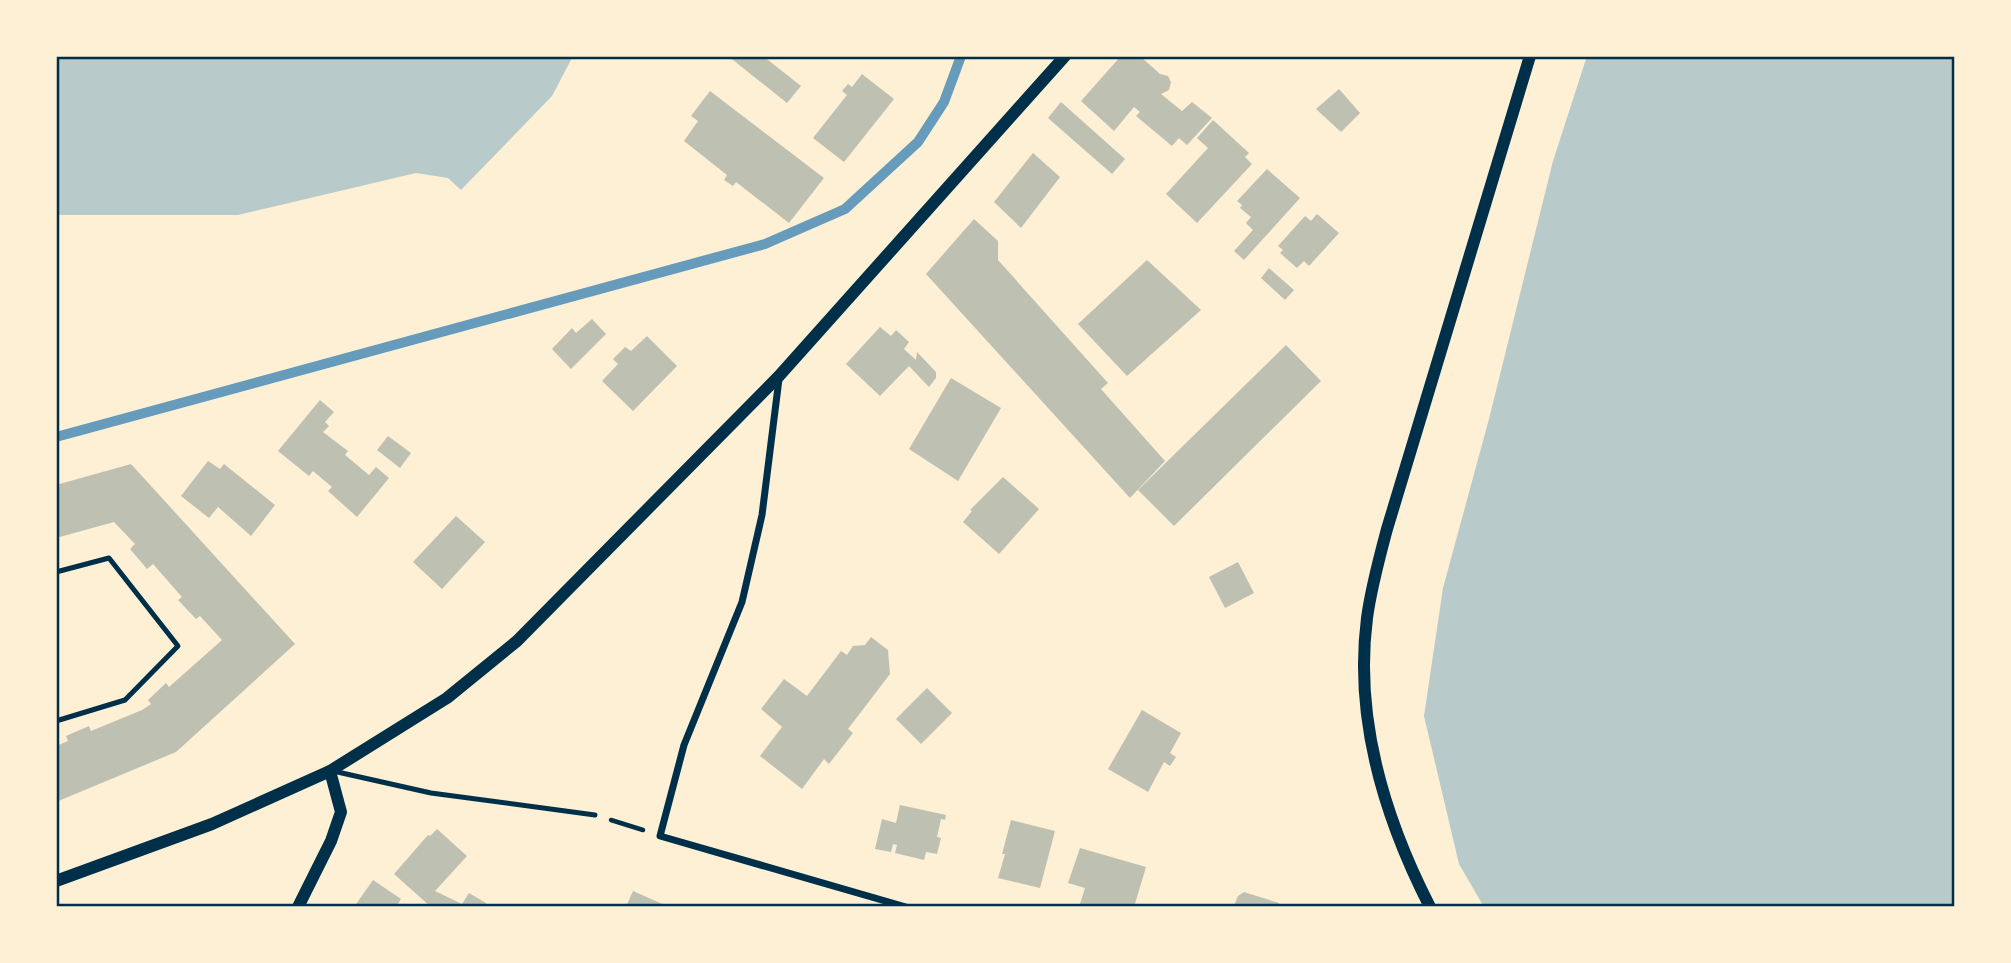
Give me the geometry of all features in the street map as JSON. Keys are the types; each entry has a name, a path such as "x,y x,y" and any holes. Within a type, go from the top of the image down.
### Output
{"street":[{"path":"56,881 212,824 330,771 447,698 517,641 779,376 1065,56"},
{"path":"1430,907 1399,841 1375,760 1365,667 1367,621 1375,574 1387,529 1530,56"},
{"path":"779,376 762,515 742,602 684,745 660,835 906,907"},
{"path":"298,907 331,841 341,812 330,771"}],"lane":[{"path":"56,572 109,558 178,646 125,700 56,721"},
{"path":"330,771 431,793 595,815"}],"path":[{"path":"595,815 660,835"}],"shaded area":[{"path":"56,56 573,56 552,96 461,190 448,178 416,173 238,215 56,215"},
{"path":"1587,56 1955,56 1955,907 1484,907 1459,864 1424,716 1443,588 1489,419 1553,161"}],"building":[{"path":"728,56 763,56 801,86 787,103"},
{"path":"1121,56 1140,56 1160,74 1168,76 1171,82 1169,90 1161,94 1182,111 1192,102 1212,118 1187,145 1179,138 1172,146 1136,116 1140,112 1134,107 1114,131 1081,101"},
{"path":"862,74 894,99 844,162 813,138 847,95 842,91 848,84 852,87"},
{"path":"1339,89 1360,113 1341,132 1316,109"},
{"path":"710,91 824,178 789,223 736,182 733,186 724,180 727,175 684,141 698,121 691,116"},
{"path":"1061,102 1125,159 1112,174 1048,118"},
{"path":"1213,120 1249,153 1245,157 1252,164 1197,223 1166,194 1208,148 1197,138"},
{"path":"1033,153 1060,177 1021,228 994,202"},
{"path":"1267,169 1300,198 1244,260 1234,251 1253,230 1246,223 1251,217 1240,208 1242,205 1237,201"},
{"path":"1317,214 1339,233 1309,266 1304,261 1297,268 1280,253 1283,250 1278,246 1305,216 1311,221"},
{"path":"974,219 998,241 998,260 1108,383 1101,389 1165,461 1130,498 926,274"},
{"path":"1147,260 1201,310 1127,376 1078,324"},
{"path":"1269,268 1294,290 1285,300 1261,278"},
{"path":"592,319 606,334 571,369 552,349 572,328 576,333"},
{"path":"880,327 891,336 896,330 909,342 904,349 916,360 917,352 936,372 936,378 929,387 909,366 880,396 846,364"},
{"path":"647,336 677,366 633,411 602,381 618,364 613,359 625,347 631,351"},
{"path":"1286,345 1321,381 1174,526 1138,490"},
{"path":"951,378 1001,408 958,481 909,449"},
{"path":"320,400 334,412 325,422 329,426 323,432 348,451 345,455 369,475 376,467 389,478 357,517 328,491 332,487 313,471 309,476 278,451"},
{"path":"388,436 411,453 400,468 377,450"},
{"path":"208,461 220,469 224,464 275,505 251,536 218,507 209,518 181,496"},
{"path":"131,464 295,644 176,752 56,802 56,746 68,741 66,736 89,726 91,731 142,710 151,704 148,700 166,683 169,687 222,640 200,616 196,619 178,600 182,597 153,564 147,569 130,549 135,544 114,522 56,538 56,485"},
{"path":"1003,477 1039,509 999,554 963,522 972,511 970,510"},
{"path":"456,516 485,542 442,589 413,562"},
{"path":"1238,562 1254,593 1225,608 1209,577"},
{"path":"871,637 888,650 890,674 848,729 853,733 829,764 824,759 802,789 760,756 782,727 761,709 784,679 807,696 841,651 847,655 853,646 865,645"},
{"path":"927,688 952,713 921,744 896,719"},
{"path":"1142,710 1181,733 1170,753 1176,757 1170,766 1164,762 1148,792 1108,769"},
{"path":"900,805 946,815 945,820 941,819 937,837 941,838 937,854 926,852 924,860 895,853 897,845 893,844 891,852 875,849 882,819 896,823"},
{"path":"1011,820 1055,831 1040,888 998,878"},
{"path":"437,829 467,856 435,891 462,904 469,893 486,903 484,907 431,907 394,874 428,835"},
{"path":"1080,848 1146,867 1134,907 1079,907 1085,888 1068,883"},
{"path":"373,880 401,899 396,907 354,907"},
{"path":"633,891 669,907 626,907"},
{"path":"1244,892 1279,903 1278,907 1237,907 1235,903 1238,896"}],"waterway":[{"path":"56,437 765,244 845,209 918,142 944,102 961,56"}]}
